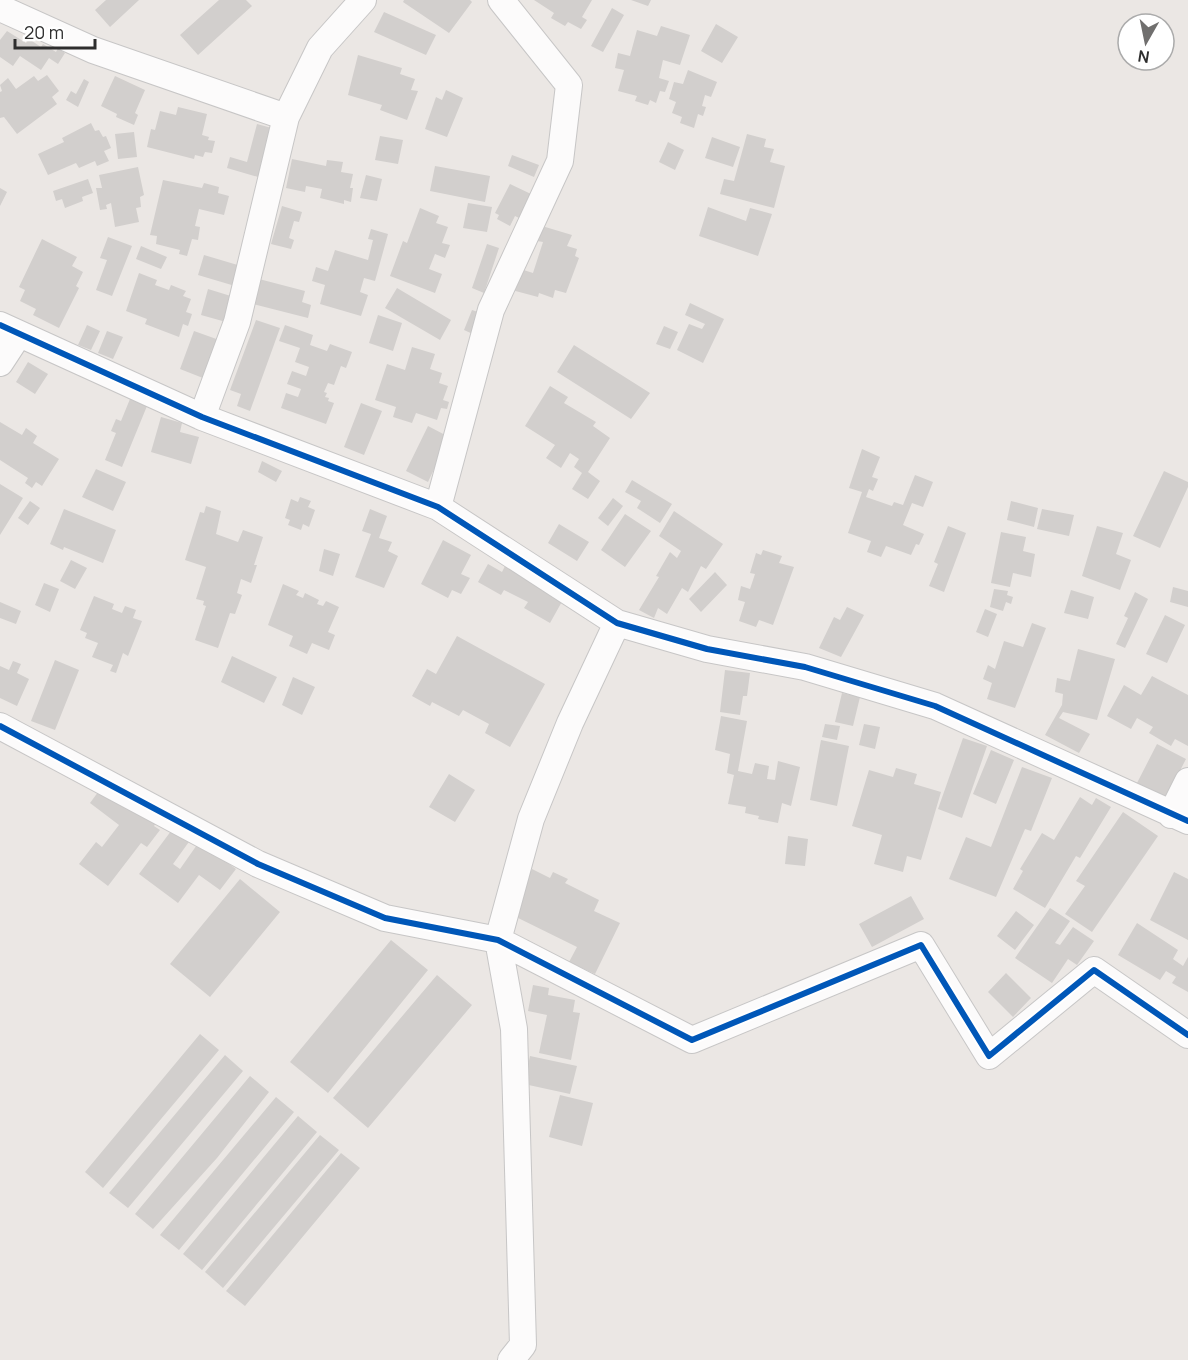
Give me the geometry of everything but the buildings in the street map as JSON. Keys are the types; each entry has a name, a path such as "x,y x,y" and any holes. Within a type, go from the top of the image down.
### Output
{"street":[{"path":"202,417 237,322 286,117 320,48 363,0"},
{"path":"438,507 491,310 560,161 569,85 501,0"},
{"path":"0,8 93,50 286,117"},
{"path":"0,363 10,329 202,417 438,507 617,623 707,649 805,667 935,706 1180,818 1188,781"},
{"path":"511,1360 523,1345 514,1041 498,940 531,819 570,723 617,623"},
{"path":"0,726 258,864 385,918 498,940 692,1040 921,945 989,1056 1094,970 1188,1035"}],"cycle path":[{"path":"0,325 202,417 438,507 617,623 707,649 805,667 935,706 1188,821"},
{"path":"0,726 258,864 385,918 498,940 692,1040 921,945 989,1056 1094,970 1188,1035"}]}
